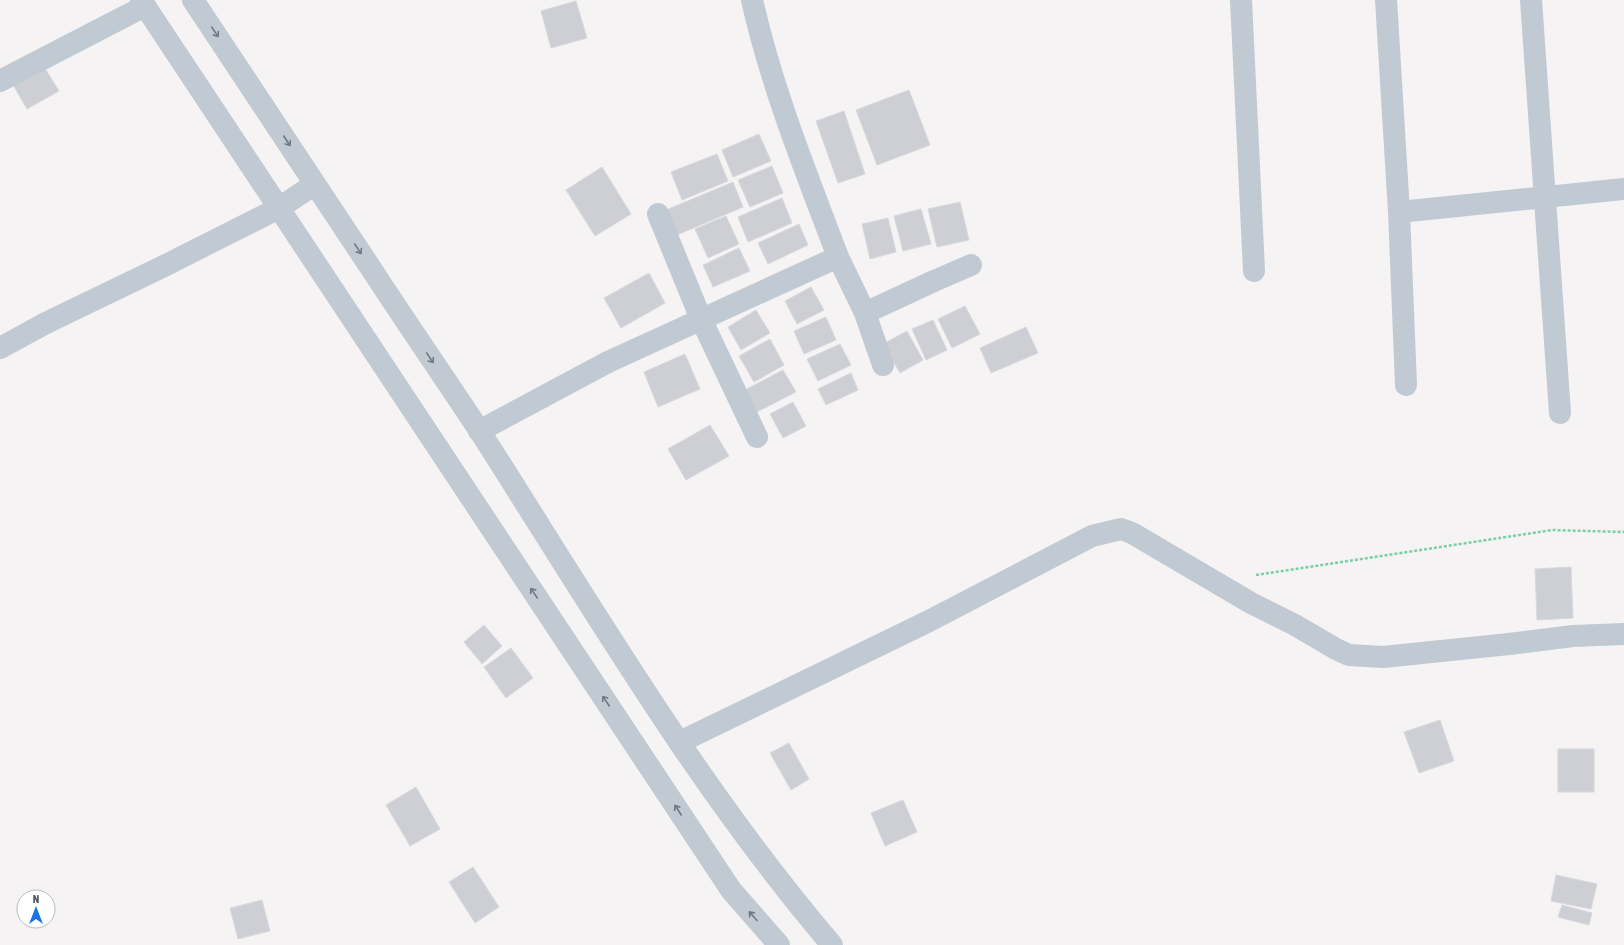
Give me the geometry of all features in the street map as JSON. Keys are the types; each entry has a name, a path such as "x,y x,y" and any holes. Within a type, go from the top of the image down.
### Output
{"street":[{"path":"193,0 479,431 609,637 737,825 789,895 832,945"},
{"path":"752,0 759,32 788,127 838,257 865,313 884,365"},
{"path":"1241,0 1254,271"},
{"path":"1386,0 1399,212 1406,385"},
{"path":"1532,0 1560,413"},
{"path":"0,81 143,3 731,890 778,945"},
{"path":"0,348 46,323 279,208 315,184"},
{"path":"1399,212 1624,189"},
{"path":"658,214 701,319 758,437"},
{"path":"479,431 608,362 838,257"},
{"path":"865,313 934,281 971,266"},
{"path":"680,742 929,621 1092,536 1121,529 1132,533 1213,582 1349,655 1383,657 1573,636 1624,634"}],"path":[{"path":"1213,582 1338,561 1552,530 1624,532"}],"building":[{"path":"576,1 587,38 551,48 541,11"},
{"path":"43,65 59,91 27,109 12,83"},
{"path":"909,90 930,145 877,165 856,110"},
{"path":"844,111 865,174 838,183 816,121"},
{"path":"759,134 771,161 733,177 722,150"},
{"path":"717,154 728,181 682,200 671,172"},
{"path":"772,166 783,193 750,207 738,180"},
{"path":"602,167 631,214 595,236 566,190"},
{"path":"733,182 743,207 677,235 666,210"},
{"path":"782,198 792,223 748,242 738,217"},
{"path":"960,202 969,240 937,247 928,209"},
{"path":"921,209 931,244 903,251 894,216"},
{"path":"726,216 739,244 708,258 695,229"},
{"path":"888,218 896,252 870,259 862,224"},
{"path":"799,224 808,245 768,264 758,243"},
{"path":"739,248 750,271 713,287 703,265"},
{"path":"649,273 665,303 621,328 604,298"},
{"path":"811,287 824,310 797,324 785,301"},
{"path":"965,306 980,334 952,348 938,319"},
{"path":"756,310 770,333 741,350 728,327"},
{"path":"826,317 836,340 804,354 794,331"},
{"path":"933,320 947,350 926,360 912,329"},
{"path":"1026,327 1038,353 991,373 980,348"},
{"path":"907,331 923,360 900,373 883,344"},
{"path":"770,339 784,365 754,382 739,356"},
{"path":"840,344 851,365 818,381 807,359"},
{"path":"685,354 700,389 658,407 644,372"},
{"path":"783,370 796,392 753,414 741,392"},
{"path":"851,373 858,390 826,405 818,389"},
{"path":"793,402 806,426 783,438 770,414"},
{"path":"710,425 729,456 686,480 668,449"},
{"path":"1571,567 1573,618 1537,620 1535,569"},
{"path":"484,625 502,646 482,664 464,642"},
{"path":"511,648 533,678 506,698 484,667"},
{"path":"1440,720 1454,761 1419,773 1404,732"},
{"path":"789,743 809,779 791,790 770,753"},
{"path":"1558,749 1594,749 1594,792 1558,792"},
{"path":"416,787 440,829 410,846 386,805"},
{"path":"903,800 917,832 885,846 871,813"},
{"path":"473,867 499,907 475,923 449,882"},
{"path":"1556,875 1597,884 1591,909 1551,901"},
{"path":"262,900 270,931 238,939 230,908"},
{"path":"1562,905 1592,913 1589,925 1558,917"}]}
